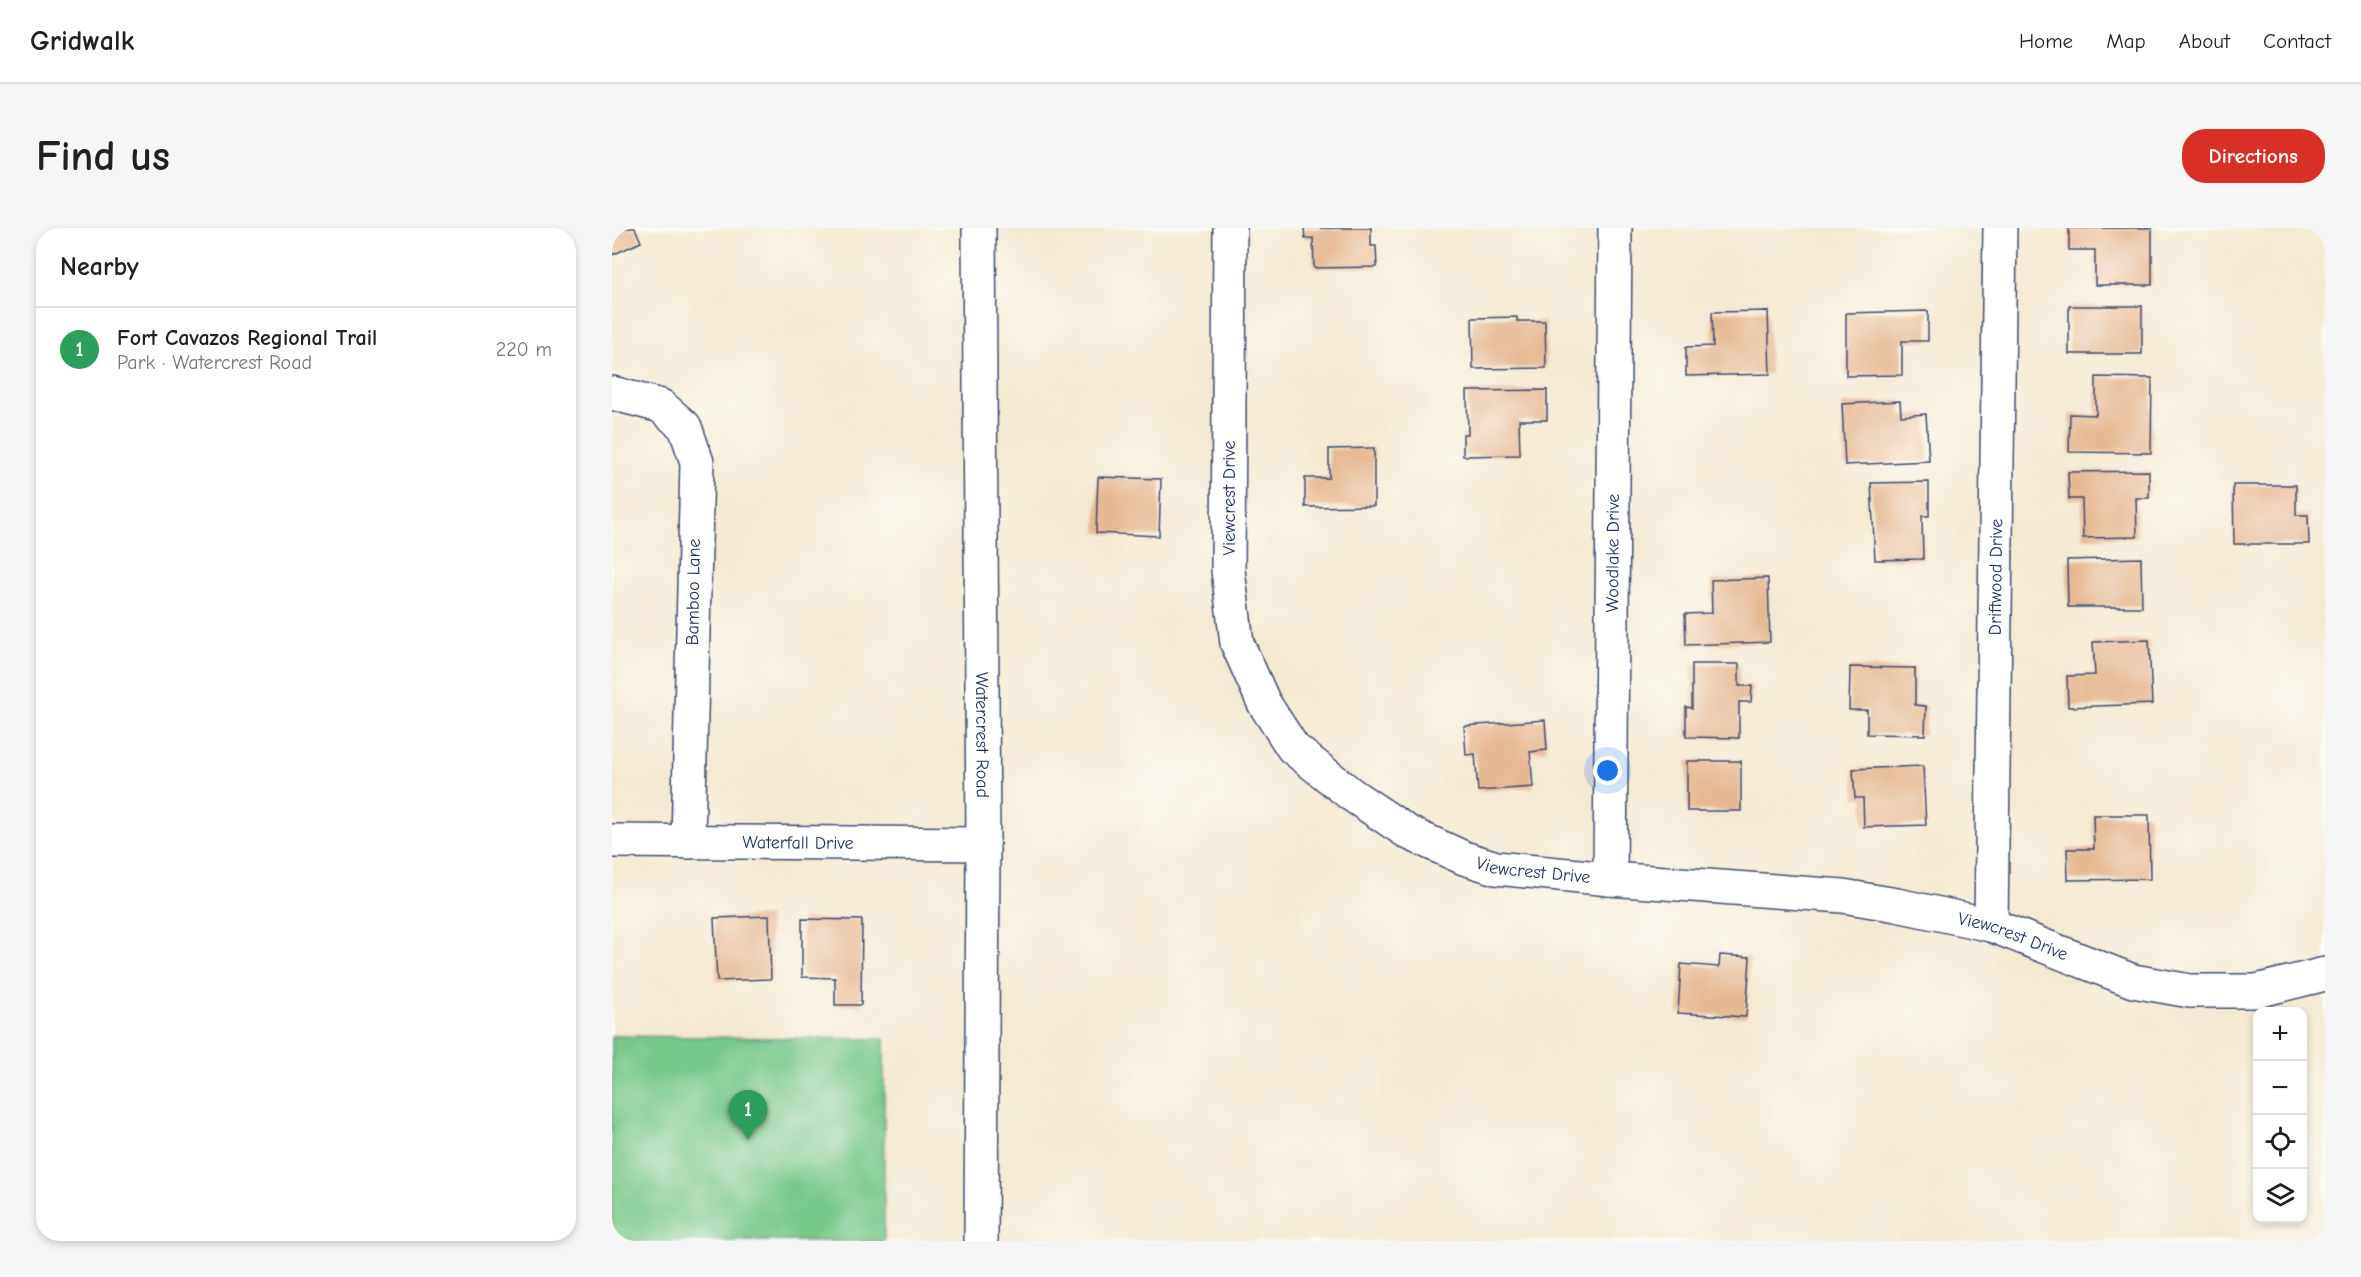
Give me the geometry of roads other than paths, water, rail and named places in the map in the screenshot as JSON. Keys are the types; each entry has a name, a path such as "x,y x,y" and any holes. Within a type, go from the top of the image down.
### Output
{"street":[{"name":"Watercrest Road","path":"979,228 983,844 981,1241"},
{"name":"Viewcrest Drive","path":"1230,228 1228,570 1237,644 1264,703 1293,748 1352,795 1409,833 1464,858 1496,868 1843,896 1897,905 1991,925 2133,981 2190,991 2256,991 2325,974"},
{"name":"Woodlake Drive","path":"1610,879 1615,228"},
{"name":"Driftwood Drive","path":"1991,925 2000,228"},
{"name":"Bamboo Lane","path":"612,393 661,406 685,427 697,462 688,843"},
{"name":"Waterfall Drive","path":"612,841 983,844"}],"place":[{"name":"Fort Cavazos Regional Trail","path":"748,1140"}]}
